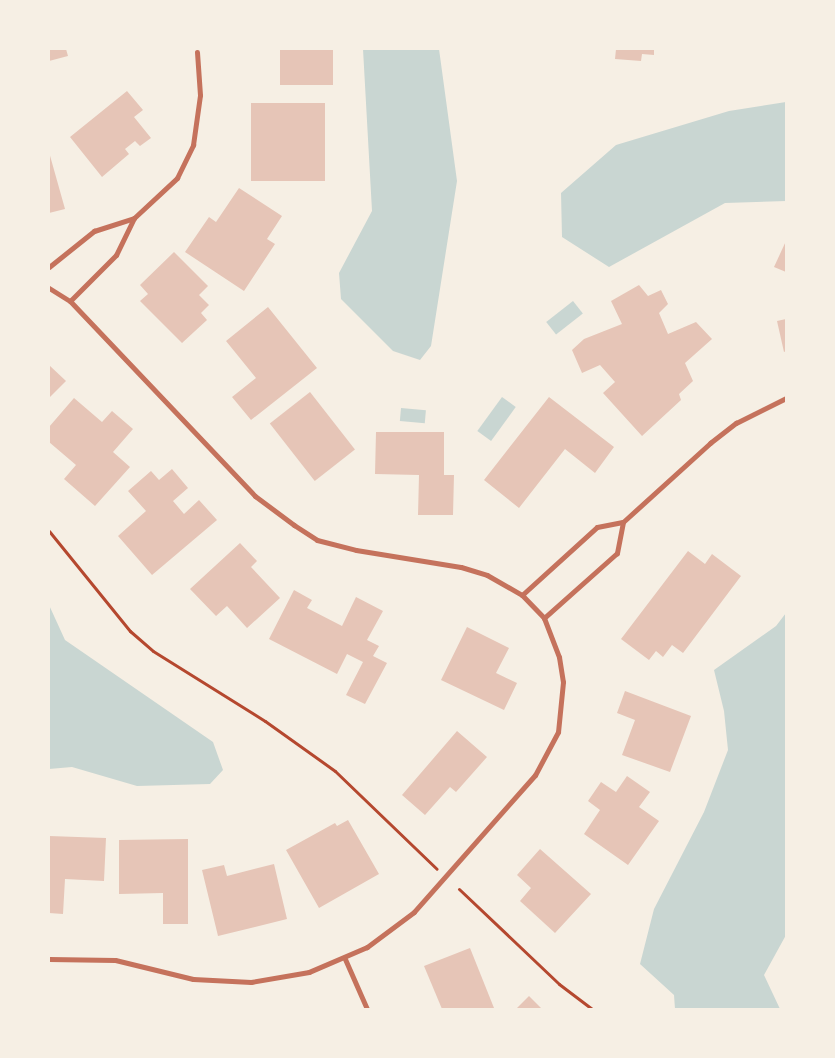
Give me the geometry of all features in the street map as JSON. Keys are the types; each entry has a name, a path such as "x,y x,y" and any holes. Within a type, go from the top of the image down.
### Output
{"street":[{"path":"70,302 116,255 134,218 177,178 193,145 200,94 197,52"},
{"path":"49,267 94,231 134,218"},
{"path":"49,288 70,302 255,496 294,525 318,540 356,550 418,560 487,575 522,595 544,618 559,657 564,682 563,708 550,753 535,775 414,912 390,932 345,959 284,978 235,982 193,979 115,960 49,959"},
{"path":"522,595 597,527 623,522 736,423 786,398"},
{"path":"544,618 617,553 623,522"},
{"path":"345,959 367,1009"}],"path":[{"path":"49,531 130,631 161,656 265,721 335,771 438,869"},
{"path":"459,889 559,984 592,1009"}],"shaded area":[{"path":"363,49 439,49 457,181 431,346 420,360 393,351 341,299 339,273 372,211"},
{"path":"786,102 786,201 725,203 609,267 562,237 561,193 616,145 729,111"},
{"path":"573,301 583,314 556,335 546,322"},
{"path":"502,397 516,407 491,441 477,431"},
{"path":"401,408 426,410 425,423 400,421"},
{"path":"49,605 65,640 213,742 223,770 210,784 137,786 72,767 49,769"},
{"path":"786,613 786,935 764,975 780,1009 675,1009 674,995 640,964 654,909 704,812 728,750 724,711 714,670 776,626"}],"building":[{"path":"49,49 66,49 68,56 49,61"},
{"path":"280,49 333,49 333,85 280,85"},
{"path":"616,49 654,49 654,55 642,54 641,61 615,59"},
{"path":"127,91 143,110 134,117 151,138 140,146 135,141 125,149 129,154 102,177 70,137"},
{"path":"251,103 325,103 325,181 251,181"},
{"path":"49,152 65,209 49,213"},
{"path":"239,188 282,216 267,239 275,244 244,291 185,252 209,217 216,222"},
{"path":"786,241 786,272 774,267"},
{"path":"174,252 208,286 199,295 209,305 201,313 207,320 182,343 140,301 148,294 140,285"},
{"path":"639,285 648,296 661,290 668,304 659,313 668,334 696,322 712,339 685,363 693,381 679,394 681,400 642,436 603,393 615,382 600,365 582,373 572,350 584,339 622,324 611,301"},
{"path":"268,307 317,368 251,420 232,397 256,378 226,341"},
{"path":"786,319 786,351 784,352 777,321"},
{"path":"49,365 66,381 49,398"},
{"path":"310,392 355,450 315,481 270,423"},
{"path":"549,397 614,447 595,473 565,449 519,508 484,480"},
{"path":"74,398 102,422 112,411 133,429 113,452 130,467 95,506 64,479 76,465 49,442 49,427"},
{"path":"376,432 444,432 444,475 454,475 453,515 418,515 419,475 375,474"},
{"path":"172,469 188,488 173,501 184,514 199,500 217,520 152,575 118,536 146,511 128,491 151,471 159,480"},
{"path":"240,543 257,561 251,567 280,598 247,628 227,606 216,616 190,589"},
{"path":"688,551 705,564 712,554 741,576 683,653 672,645 663,657 656,651 649,660 621,639"},
{"path":"294,590 312,600 307,608 342,626 356,597 383,611 367,640 379,646 373,656 387,663 365,704 346,695 363,662 347,654 337,674 269,639"},
{"path":"467,627 509,648 496,673 517,683 504,710 441,680"},
{"path":"625,691 691,716 670,772 622,755 635,720 617,713"},
{"path":"457,731 487,757 456,792 450,787 425,815 402,795"},
{"path":"627,776 650,792 639,807 659,821 628,865 584,834 600,810 588,801 601,782 616,792"},
{"path":"348,820 379,874 319,908 286,850 335,823 337,826"},
{"path":"49,836 106,838 104,881 65,879 63,914 49,913"},
{"path":"188,839 188,924 163,924 163,893 119,894 119,840"},
{"path":"540,849 591,894 555,933 520,901 531,888 517,875"},
{"path":"274,864 287,919 218,936 202,870 224,865 227,876"},
{"path":"470,948 494,1008 442,1009 424,966"},
{"path":"529,996 542,1009 516,1009"}]}
